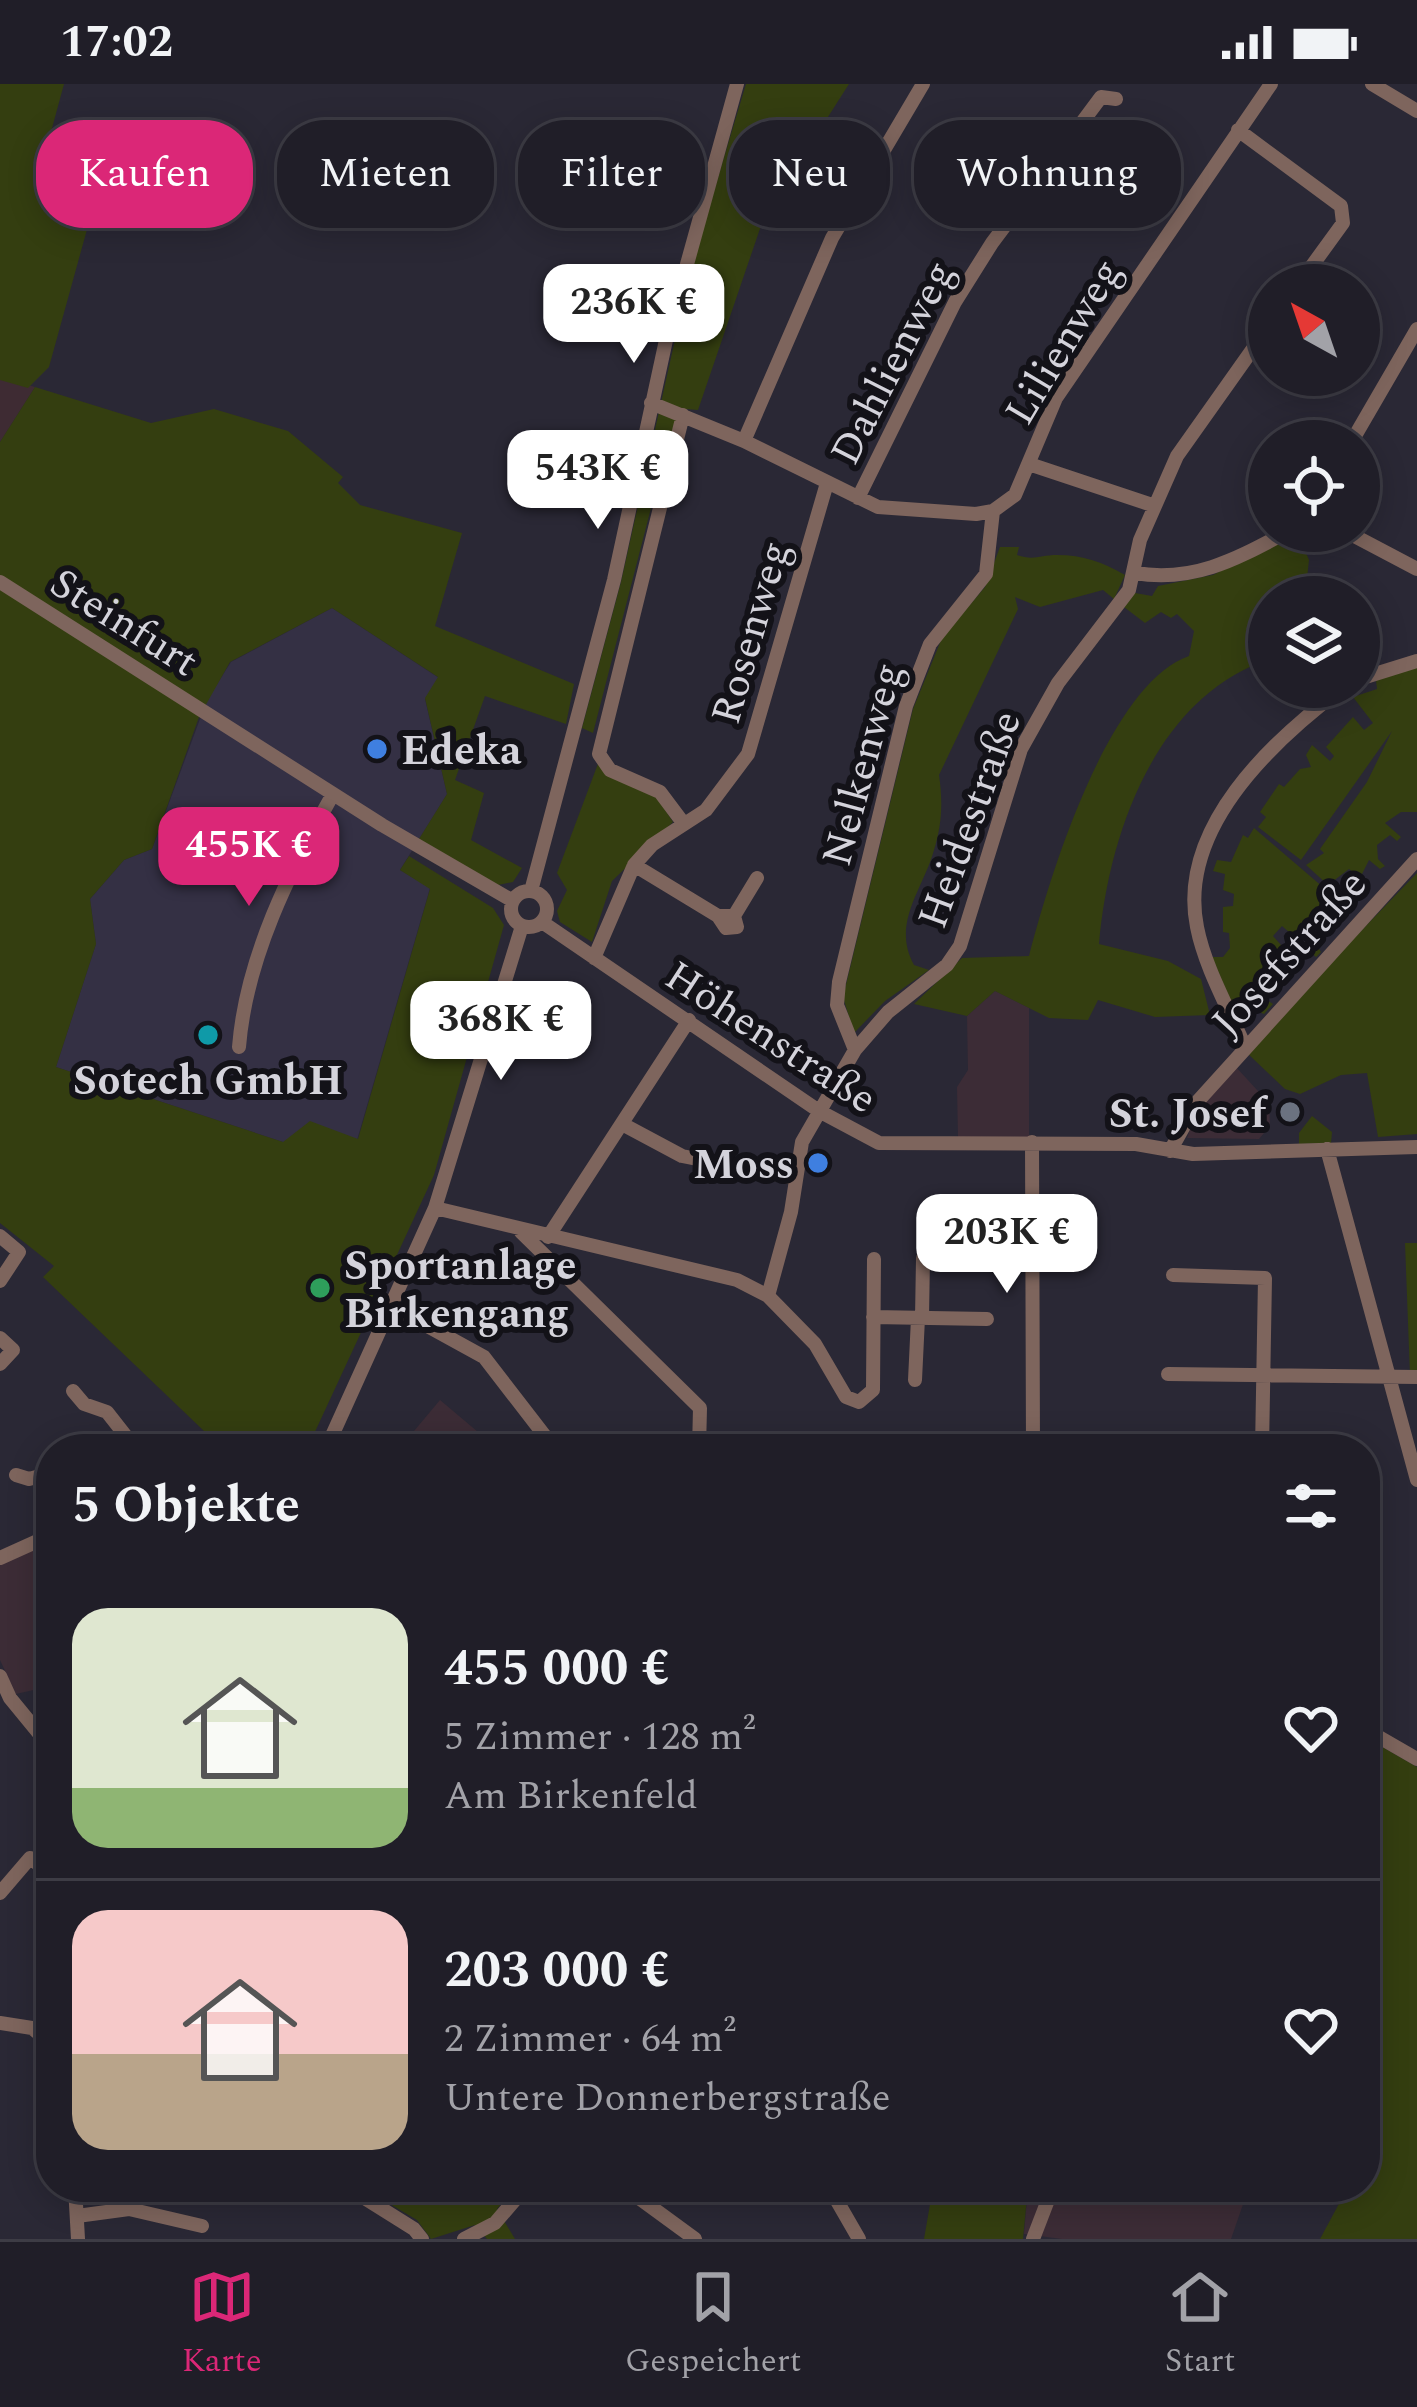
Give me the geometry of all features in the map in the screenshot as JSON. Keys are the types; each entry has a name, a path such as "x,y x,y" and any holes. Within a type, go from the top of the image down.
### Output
{"street":[{"path":"522,926 512,914 513,901 531,891 614,580 650,403 737,84"},
{"path":"744,441 832,238 923,84"},
{"name":"Lilienweg","path":"993,511 1016,495 1056,398 1271,84"},
{"path":"1372,84 1417,111"},
{"name":"Dahlienweg","path":"858,498 955,302 992,243 1101,97 1116,99"},
{"path":"1238,130 1341,206 1342,223 1313,264"},
{"path":"1364,420 1417,329"},
{"name":"Heidestraße","path":"768,1297 791,1212 802,1142 855,1050 888,1012 947,965 960,946 971,924 1022,749 1058,683 1136,573 1144,528 1177,456 1248,356"},
{"path":"650,403 744,441 858,498 899,512 993,511"},
{"path":"683,415 599,754 610,770 660,792 684,824"},
{"path":"1029,464 1155,506"},
{"name":"Rosenweg","path":"594,958 634,865 717,798 748,754 827,483"},
{"name":"Nelkenweg","path":"855,1050 837,1005 839,982 906,706 930,644 986,574 993,511"},
{"path":"1380,549 1417,569"},
{"path":"1136,573 1178,577 1209,570 1248,551"},
{"name":"Steinfurt","path":"0,582 333,794 513,901"},
{"path":"1380,672 1417,661 1417,641"},
{"path":"1245,1047 1197,929 1200,852 1216,821 1255,770 1321,708"},
{"path":"239,1047 241,1020 276,906 333,794"},
{"name":"Josefstraße","path":"1170,1151 1187,1114 1417,859"},
{"path":"634,865 726,916 757,878"},
{"path":"522,926 542,922 546,903 531,891"},
{"name":"Höhenstraße","path":"542,922 819,1111 880,1143 1136,1144 1170,1151 1417,1148"},
{"path":"333,1434 435,1208 522,926"},
{"path":"548,1237 689,1020"},
{"path":"624,1125 682,1156 794,1178"},
{"path":"1032,1142 1033,1434"},
{"path":"1327,1149 1417,1480"},
{"path":"435,1208 737,1280 768,1297 815,1344 852,1402 865,1402 873,1390 874,1259"},
{"path":"518,1229 700,1408 699,1434"},
{"path":"0,1236 19,1252 0,1281"},
{"path":"915,1380 923,1258"},
{"path":"1173,1275 1265,1278 1262,1434"},
{"path":"393,1307 484,1357 543,1434"},
{"path":"873,1317 986,1319"},
{"path":"0,1338 13,1350 0,1364"},
{"path":"1168,1374 1417,1377"},
{"path":"73,1391 84,1404 107,1412 124,1434"},
{"path":"16,1475 36,1477"},
{"path":"0,1558 36,1542"},
{"path":"0,1676 10,1698 36,1730"},
{"path":"1380,1738 1417,1759"},
{"path":"2,1887 30,1858 36,1863"},
{"path":"0,2023 36,2031"},
{"path":"76,2202 78,2239"},
{"path":"371,2202 422,2239"},
{"path":"464,2239 495,2223 513,2202"},
{"path":"644,2202 695,2239"},
{"path":"838,2202 860,2239"},
{"path":"1033,2239 1047,2202"},
{"path":"77,2216 129,2210 202,2226"}],"shaded area":[{"path":"0,377 35,387 0,442"},
{"path":"332,608 439,678 425,699 447,794 400,870 430,888 357,1140 283,1142 56,1067 96,944 90,899 124,860 152,849 207,700 231,662"},
{"path":"995,991 1029,1008 1029,1139 958,1137 957,1087 968,1070 967,1016"},
{"path":"1235,1066 1269,1103 1270,1126 1259,1139 1187,1138 1195,1116"},
{"path":"440,1400 480,1434 412,1434"},
{"path":"36,1547 36,1689 16,1694 0,1660 0,1562"},
{"path":"1027,2202 1244,2202 1231,2239 1062,2239 1024,2234"}],"green space":[{"path":"0,84 64,84 54,120 36,120 36,228 87,228 49,367 28,388 0,380"},
{"path":"746,84 849,84 826,120 735,120"},
{"path":"729,141 729,228 760,228 698,410 686,409 651,508 593,733 582,728 705,221"},
{"path":"35,387 151,423 214,409 288,431 343,477 338,483 360,505 462,533 435,626 574,684 566,724 485,696 455,780 484,793 471,840 522,868 513,882 498,885 419,839 447,794 425,698 438,677 332,608 230,662 199,717 152,849 124,860 90,899 96,944 56,1067 283,1142 310,1121 358,1139 430,889 400,870 409,856 493,908 504,925 434,1175 314,1434 204,1434 43,1277 54,1266 0,1223 0,442"},
{"path":"1000,547 1019,547 1017,555 1028,558 1084,558 1125,575 1114,599 1103,590 1040,607 1015,597 1018,609 939,775 939,831 911,907 906,935 914,965 929,970 885,1001 854,1033 843,997 913,709 942,638 985,587"},
{"path":"1258,552 1306,552 1309,560 1307,576 1248,576 1248,669 1222,683 1191,710 1164,742 1143,780 1113,861 1099,944 1168,961 1201,979 1210,1015 1155,1017 1098,1000 1088,1020 1049,1018 995,991 967,1016 914,1004 962,958 1029,956 1067,834 1108,743 1160,674 1189,656 1194,631 1177,614 1171,618 1161,612 1145,623 1124,607 1135,593 1152,596 1158,586 1213,575"},
{"path":"1417,667 1417,812 1401,812 1385,823 1401,837 1397,841 1390,835 1377,845 1378,859 1385,866 1380,869 1369,860 1360,878 1349,869 1328,885 1306,865 1324,853 1320,849 1367,782 1392,731 1301,860 1258,827 1266,817 1260,812 1279,784 1284,787 1300,769 1311,767 1306,755 1312,745 1330,761 1334,756 1326,747 1353,717 1364,730 1373,723 1361,708 1380,708 1380,679"},
{"path":"599,761 651,788 673,822 612,881 592,942 560,922 557,911 567,890 557,873"},
{"path":"1254,828 1338,900 1309,934 1321,952 1316,957 1303,945 1308,939 1303,934 1297,939 1282,926 1273,936 1289,954 1254,992 1273,1004 1264,1014 1247,1007 1236,1014 1212,957 1223,957 1230,948 1229,933 1223,932 1223,907 1233,906 1234,894 1223,890 1225,874 1213,871 1217,860 1231,862 1243,835 1248,838"},
{"path":"1417,873 1417,1134 1378,1137 1367,1073 1341,1075 1300,1094 1285,1089 1245,1051"},
{"path":"1312,1116 1332,1132 1331,1143 1299,1144 1299,1133"},
{"path":"1405,1243 1417,1243 1417,1375 1410,1375"},
{"path":"1380,1746 1417,1767 1417,2239 1320,2239 1340,2202 1380,2202"},
{"path":"386,2202 503,2202 497,2209 515,2239 487,2239 475,2225 431,2239 417,2220"},
{"path":"930,2202 1027,2202 1023,2239 924,2239"}],"place":[{"name":"Edeka","path":"377,749"},
{"name":"Sotech GmbH","path":"208,1035"},
{"name":"St. Josef","path":"1290,1112"},
{"name":"Moss","path":"818,1163"},
{"name":"Sportanlage Birkengang","path":"320,1288"}]}
